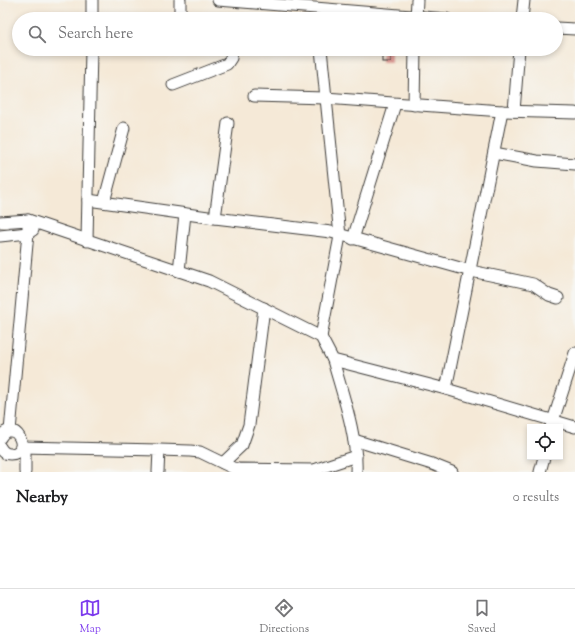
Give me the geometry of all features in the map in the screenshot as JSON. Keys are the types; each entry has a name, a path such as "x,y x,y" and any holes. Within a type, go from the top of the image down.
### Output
{"street":[{"path":"92,0 92,12"},
{"path":"180,0 180,12"},
{"path":"218,0 288,3 313,12"},
{"path":"416,12 417,0"},
{"path":"523,12 524,0"},
{"path":"563,28 575,29"},
{"path":"87,241 91,56"},
{"path":"173,85 227,64 231,56"},
{"path":"321,337 340,236 322,56"},
{"path":"414,105 415,56"},
{"path":"446,389 494,153 508,111 518,56"},
{"path":"254,96 326,98 508,111 575,113"},
{"path":"353,239 395,104"},
{"path":"216,218 228,123"},
{"path":"104,202 124,128"},
{"path":"494,153 536,161 575,164"},
{"path":"88,200 331,232 340,236 471,271 533,284 549,295 558,298"},
{"path":"179,271 186,214"},
{"path":"0,222 28,220 209,281 321,337 334,360 354,440 356,472"},
{"path":"10,431 28,220"},
{"path":"0,236 28,233 43,226"},
{"path":"223,464 242,445 249,425 264,308"},
{"path":"334,360 446,389 551,424 575,353"},
{"path":"563,426 575,427"},
{"path":"0,438 5,432 10,431 16,432 20,436 26,472"},
{"path":"354,440 432,464 452,472"},
{"path":"0,447 2,451 7,454 13,454 23,447 190,451 200,452 223,464 238,469 314,470 356,456"},
{"path":"158,472 159,450"},
{"path":"540,472 543,460"}],"building":[{"path":"382,56 391,56 391,62 382,62"}]}
